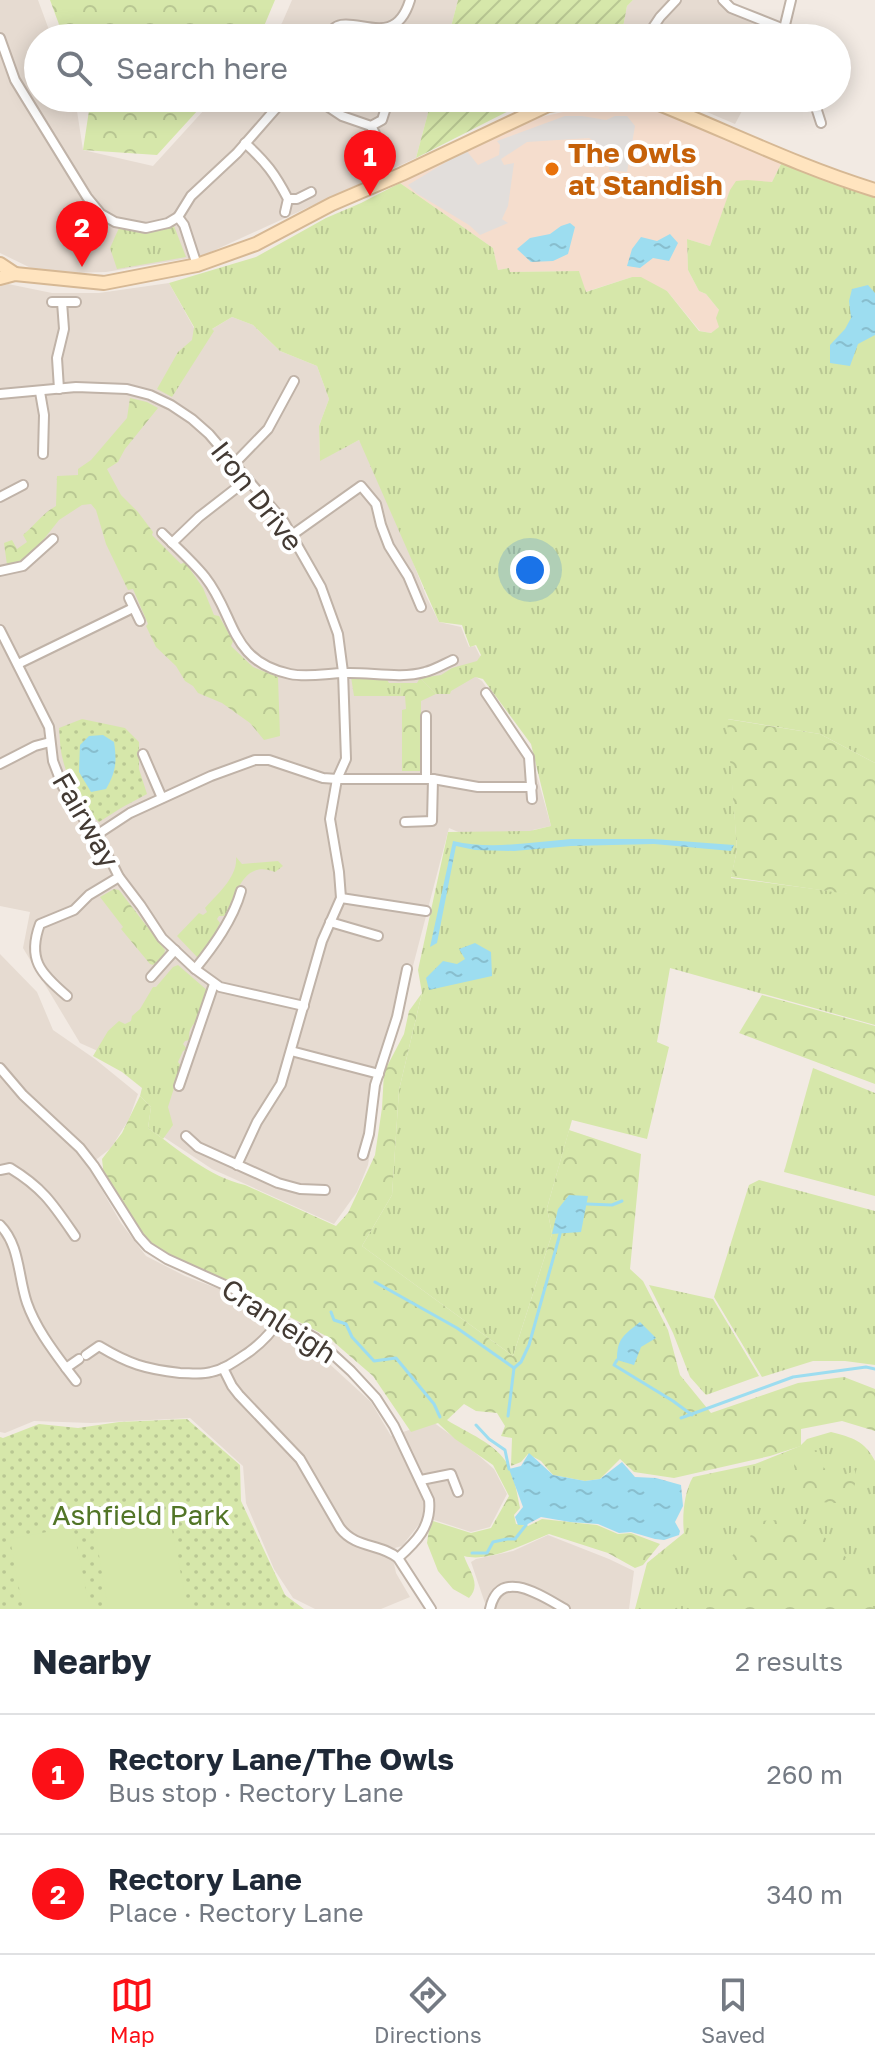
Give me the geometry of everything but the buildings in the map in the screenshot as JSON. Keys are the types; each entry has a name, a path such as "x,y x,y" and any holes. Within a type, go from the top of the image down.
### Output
{"main road":[{"path":"0,278 15,274 104,283 197,265 256,244 332,204 533,112"},
{"path":"680,112 820,171 875,190"},
{"path":"0,264 15,274"}],"street":[{"path":"390,24 407,11 410,0"},
{"path":"655,24 676,0"},
{"path":"723,0 731,8 771,24"},
{"path":"785,24 791,0"},
{"path":"334,24 339,19 350,18 372,24"},
{"path":"0,38 15,80 24,95"},
{"path":"35,112 87,197 101,214 115,222 146,228 168,223 178,217 191,196 273,112"},
{"path":"336,112 371,126 378,139 383,157 358,172"},
{"path":"371,126 382,120 385,112"},
{"path":"817,112 821,123"},
{"path":"245,143 267,164 288,199 285,212"},
{"path":"288,199 297,199 311,192"},
{"path":"178,217 184,225 197,265"},
{"path":"52,302 76,302"},
{"path":"59,389 57,358 64,329 62,302"},
{"path":"235,463 268,429 294,381"},
{"name":"Iron Drive","path":"0,394 115,387 150,395 171,405 209,434 284,522 321,587 338,634 343,672 346,759 337,779 330,819 341,898"},
{"path":"40,392 44,415 43,454"},
{"path":"172,543 199,517 248,479"},
{"path":"0,497 23,485"},
{"path":"292,535 361,486 376,504 389,546 408,576 421,607"},
{"path":"162,533 206,578 237,638 253,657 275,670 300,676 343,672 402,674 426,672 453,660"},
{"path":"0,571 23,566 53,539"},
{"path":"129,598 140,621"},
{"path":"18,664 133,608"},
{"name":"Fairway","path":"0,630 49,727 53,761 63,787 119,877 162,938 220,987 304,1006"},
{"path":"486,693 529,757 532,799"},
{"path":"405,822 432,821 426,716"},
{"path":"0,764 50,742"},
{"path":"143,754 162,798"},
{"path":"95,836 130,813 211,776 255,760 269,760 323,778 430,779 478,787 532,787"},
{"path":"67,996 52,984 35,961 34,943 40,924 74,910 89,895 119,877"},
{"path":"195,969 211,949 241,891"},
{"path":"237,1165 257,1122 281,1084 322,941 341,898 426,911"},
{"path":"330,922 378,936"},
{"path":"151,977 175,950"},
{"path":"363,1155 379,1074 397,1017 407,969"},
{"path":"179,1086 214,984"},
{"path":"291,1051 379,1074"},
{"name":"Cranleigh","path":"0,1068 23,1095 80,1148 148,1247 167,1259 231,1286 278,1321 315,1338 367,1388 394,1426 429,1500 430,1513 421,1536 398,1558"},
{"path":"186,1136 198,1147 278,1183 300,1189 325,1190"},
{"path":"0,1170 10,1168 40,1188 75,1236"},
{"path":"0,1225 11,1241 33,1318 76,1381"},
{"path":"93,1338 99,1346 121,1359 153,1370 208,1373 223,1368 257,1346 278,1321"},
{"path":"66,1368 99,1346"},
{"path":"223,1368 239,1395 300,1459 344,1533 355,1541 391,1552 398,1558 431,1609"},
{"path":"421,1480 451,1474 458,1492"},
{"path":"490,1609 497,1593 507,1587 518,1586 532,1590 565,1609"}],"shaded area":[{"path":"0,0 38,0 47,24 24,24 24,112 77,112 83,150 153,166 202,112 428,112 416,158 202,256 106,272 70,273 33,269 0,253"},
{"path":"292,0 458,0 452,24 282,23"},
{"path":"633,0 723,0 773,24 624,24 627,6"},
{"path":"563,112 660,112 782,162 772,182 730,191 710,246 687,239 688,270 699,291 706,294 719,310 720,327 711,333 700,331 667,291 632,277 585,292 579,271 498,270 493,248 400,183 541,117"},
{"path":"707,112 741,112 735,124"},
{"path":"565,116 606,120 627,116 635,126 627,172 609,170 605,148 589,138 527,142 501,159 504,165 514,163 508,206 502,219 508,223 480,235 408,185 466,150 478,165 499,155 500,145 497,141"},
{"path":"169,283 199,337 232,317 253,325 280,351 317,366 329,399 319,426 320,460 359,440 378,471 439,622 461,627 469,647 475,646 480,656 476,677 482,681 530,751 551,826 533,830 532,834 463,834 449,828 390,1054 385,1062 368,1165 357,1192 334,1224 212,1169 150,1128 160,1104 111,1057 80,1043 23,948 30,912 0,906 0,286 8,284 52,293 99,293"},
{"path":"0,954 37,992 53,1030 138,1094 129,1119 111,1148 88,1166 121,1223 146,1256 185,1276 232,1294 311,1347 371,1402 391,1436 433,1422 494,1469 507,1494 490,1527 471,1532 425,1517 402,1546 391,1549 396,1573 410,1597 381,1609 315,1609 293,1598 274,1569 246,1503 243,1466 190,1418 91,1423 34,1421 5,1433 0,1432"},
{"path":"548,1535 634,1571 629,1609 487,1609 471,1562 513,1551"}],"green space":[{"path":"50,0 275,0 265,24 59,24"},
{"path":"458,0 633,0 627,6 624,24 452,24"},
{"path":"89,112 196,112 157,155 83,150"},
{"path":"428,112 506,112 416,158"},
{"path":"782,162 875,198 875,763 820,734 728,719 737,850 731,878 875,897 875,1025 670,968 657,1042 669,1047 647,1139 572,1120 547,1208 552,1234 513,1356 362,1246 392,1195 399,1090 422,993 418,970 448,832 530,831 551,826 531,744 483,679 475,677 450,694 436,694 420,678 441,675 452,668 477,661 481,655 476,645 470,647 462,625 439,622 359,440 320,461 319,426 329,399 317,366 280,351 253,325 232,317 212,329 214,331 172,397 157,389 178,352 192,340 194,327 169,283 256,257 326,218 400,183 493,248 498,270 579,271 586,292 641,277 667,291 699,331 711,333 719,327 716,318 719,310 706,294 699,291 688,270 687,239 710,246 736,181 772,182"},
{"path":"174,226 186,257 117,269 110,248 119,228 145,232"},
{"path":"130,398 158,408 118,462 107,469 121,495 138,512 153,532 152,535 181,564 185,562 203,588 214,615 219,616 233,641 231,646 253,667 278,677 280,736 264,740 250,723 222,703 198,693 156,647 133,589 128,590 91,504 82,505 59,520 20,563 7,565 4,543 12,540 17,549 27,542 23,535 56,506 57,476 78,475 78,469 91,460 127,418"},
{"path":"351,677 386,678 389,683 400,683 401,696 354,696"},
{"path":"420,678 436,694 421,701 421,771 402,771 402,710 406,709 400,683 417,683"},
{"path":"82,719 125,728 139,742 139,769 147,794 99,822 72,785 61,752 59,728"},
{"path":"727,719 820,734 875,763 875,898 731,877 737,850"},
{"path":"236,857 242,864 278,861 283,866 275,872 264,869 248,875 224,916 217,919 220,923 208,947 198,958 177,936 199,913 203,915 207,912 205,908 234,871"},
{"path":"114,889 119,890 165,950 153,965 121,929 123,927 100,897"},
{"path":"178,965 208,991 199,1017 190,1030 190,1040 183,1044 187,1049 178,1062 181,1066 168,1107 173,1125 163,1139 148,1128 151,1107 140,1096 142,1088 122,1072 93,1056 108,1031 119,1021 125,1024 131,1021 153,987"},
{"path":"422,993 399,1090 392,1195 362,1246 513,1356 552,1234 547,1208 569,1130 641,1154 630,1269 643,1281 668,1330 680,1375 711,1413 798,1383 844,1377 875,1389 875,1431 842,1421 801,1429 801,1446 674,1478 634,1472 620,1459 600,1479 585,1481 553,1475 541,1461 528,1454 521,1462 511,1466 512,1438 501,1436 505,1426 497,1413 476,1411 464,1404 447,1420 503,1457 514,1481 520,1508 514,1515 516,1524 528,1526 542,1519 597,1525 618,1534 631,1533 660,1544 643,1565 635,1568 608,1553 549,1534 496,1554 464,1556 473,1577 473,1593 469,1598 453,1589 438,1571 427,1543 430,1523 433,1521 471,1533 491,1528 509,1496 493,1465 438,1423 411,1432 373,1376 328,1337 232,1282 164,1254 149,1241 124,1209 104,1177 102,1159 122,1133 140,1096 151,1107 148,1128 194,1161 219,1176 336,1226 348,1213 375,1155 384,1072 404,1034 409,1011"},
{"path":"762,995 875,1026 875,1084 739,1033"},
{"path":"813,1068 875,1093 875,1196 784,1172"},
{"path":"759,1180 875,1211 875,1365 813,1361 762,1377 714,1297 749,1185"},
{"path":"649,1285 713,1299 759,1376 706,1395 690,1377"},
{"name":"Ashfield Park","path":"187,1419 240,1465 241,1501 285,1595 304,1609 0,1609 0,1437 39,1424 78,1428 119,1422"},
{"path":"831,1432 857,1441 867,1448 875,1461 875,1609 635,1609 647,1563 684,1533 684,1505 693,1477 755,1464 800,1446 807,1439"},
{"path":"817,1450 816,1459 829,1471 844,1475 855,1470 855,1484 849,1501 826,1503 809,1496 802,1489 794,1459 807,1451"},
{"path":"169,1516 188,1609 108,1609 95,1531"},
{"path":"805,1519 849,1560 874,1609 706,1609 719,1573 750,1538 754,1521"},
{"path":"73,1527 90,1609 23,1609 10,1539"}],"water":[{"path":"570,223 575,227 568,254 553,261 531,262 517,249 530,238 550,234"},
{"path":"670,234 678,243 669,261 653,258 640,268 627,266 632,249 641,237 657,241"},
{"path":"868,285 875,293 875,335 858,344 850,366 830,363 830,345 851,318 849,301 852,289"},
{"path":"103,735 114,742 115,766 106,789 91,792 79,772 80,745 89,736"},
{"path":"571,839 653,839 734,845 731,851 654,844 514,851 456,846 437,943 430,947 453,841 497,845"},
{"path":"475,943 491,952 492,976 429,990 426,978 443,961 457,964 465,959 459,949"},
{"path":"569,1195 588,1196 581,1232 552,1234 558,1209"},
{"path":"640,1322 656,1338 641,1347 634,1365 617,1360 622,1338"},
{"path":"529,1453 553,1475 585,1481 600,1479 622,1462 635,1477 656,1478 681,1485 683,1506 675,1522 679,1535 664,1540 655,1539 631,1532 619,1533 598,1524 541,1517 526,1525 518,1525 515,1517 523,1507 509,1469 521,1466"}],"waterway":[{"path":"587,1204 612,1205 622,1201"},
{"path":"514,1368 521,1362 529,1345 560,1234"},
{"path":"375,1282 457,1328 514,1368 508,1416"},
{"path":"331,1312 334,1320 346,1324 352,1337 374,1361 396,1358 434,1404 440,1417"},
{"path":"617,1360 614,1365 692,1415"},
{"path":"681,1418 793,1377 866,1367 875,1369"},
{"path":"476,1425 505,1450 509,1469"},
{"path":"472,1553 487,1553 493,1542 515,1539 526,1525"}],"place":[{"name":"The Owls at Standish","path":"552,169"},
{"name":"Rectory Lane/The Owls","path":"370,196"},
{"name":"Rectory Lane","path":"82,267"}]}
